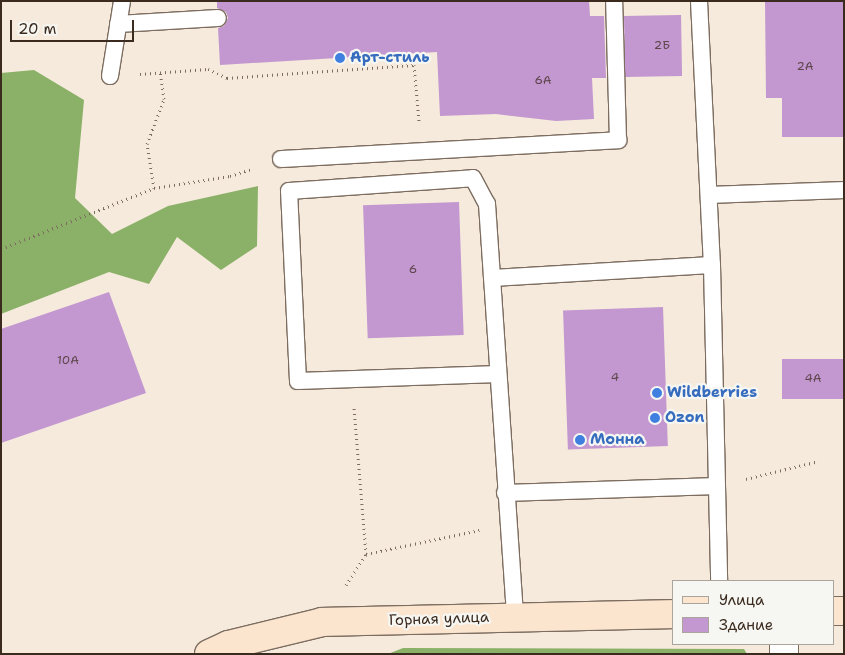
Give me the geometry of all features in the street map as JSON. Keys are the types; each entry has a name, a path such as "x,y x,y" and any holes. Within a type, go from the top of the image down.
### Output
{"main road":[{"name":"Горная улица","path":"209,654 228,645 322,622 516,616 672,614"}],"lane":[{"path":"110,76 122,1"},
{"path":"281,159 618,140 614,1"},
{"path":"699,1 712,265 719,580"},
{"path":"118,24 218,18"},
{"path":"498,374 298,382 288,191 473,178 487,204 498,374 505,493 516,616"},
{"path":"709,195 844,190"},
{"path":"492,278 712,265"},
{"path":"505,493 717,486"}],"path":[{"path":"110,76 208,68 227,78 414,65 419,123"},
{"path":"154,188 147,144 164,100 160,72"},
{"path":"1,249 154,188 230,176 281,159"},
{"path":"322,622 366,554 351,380"},
{"path":"717,486 819,461"},
{"path":"366,554 508,524"}],"green space":[{"path":"34,70 84,100 75,198 112,234 168,206 258,186 257,246 221,270 177,237 149,284 109,272 1,314 1,73"},
{"path":"403,648 744,649 747,654 388,654"}],"building":[{"path":"217,1 589,1 590,16 604,16 606,78 592,78 594,119 556,121 496,114 440,116 437,52 220,65 218,28 224,26 228,18 226,12 217,8"},
{"path":"765,1 844,1 844,137 782,137 782,98 766,98"},
{"path":"681,15 682,76 625,77 624,16"},
{"path":"459,202 464,335 368,338 363,205"},
{"path":"109,292 146,393 1,443 1,329"},
{"path":"663,307 668,446 568,449 563,310"},
{"path":"782,359 844,359 844,399 782,399"}],"place":[{"name":"Арт-стиль","path":"340,58"},
{"name":"Wildberries","path":"657,393"},
{"name":"Ozon","path":"655,418"},
{"name":"Монна","path":"580,440"}]}
